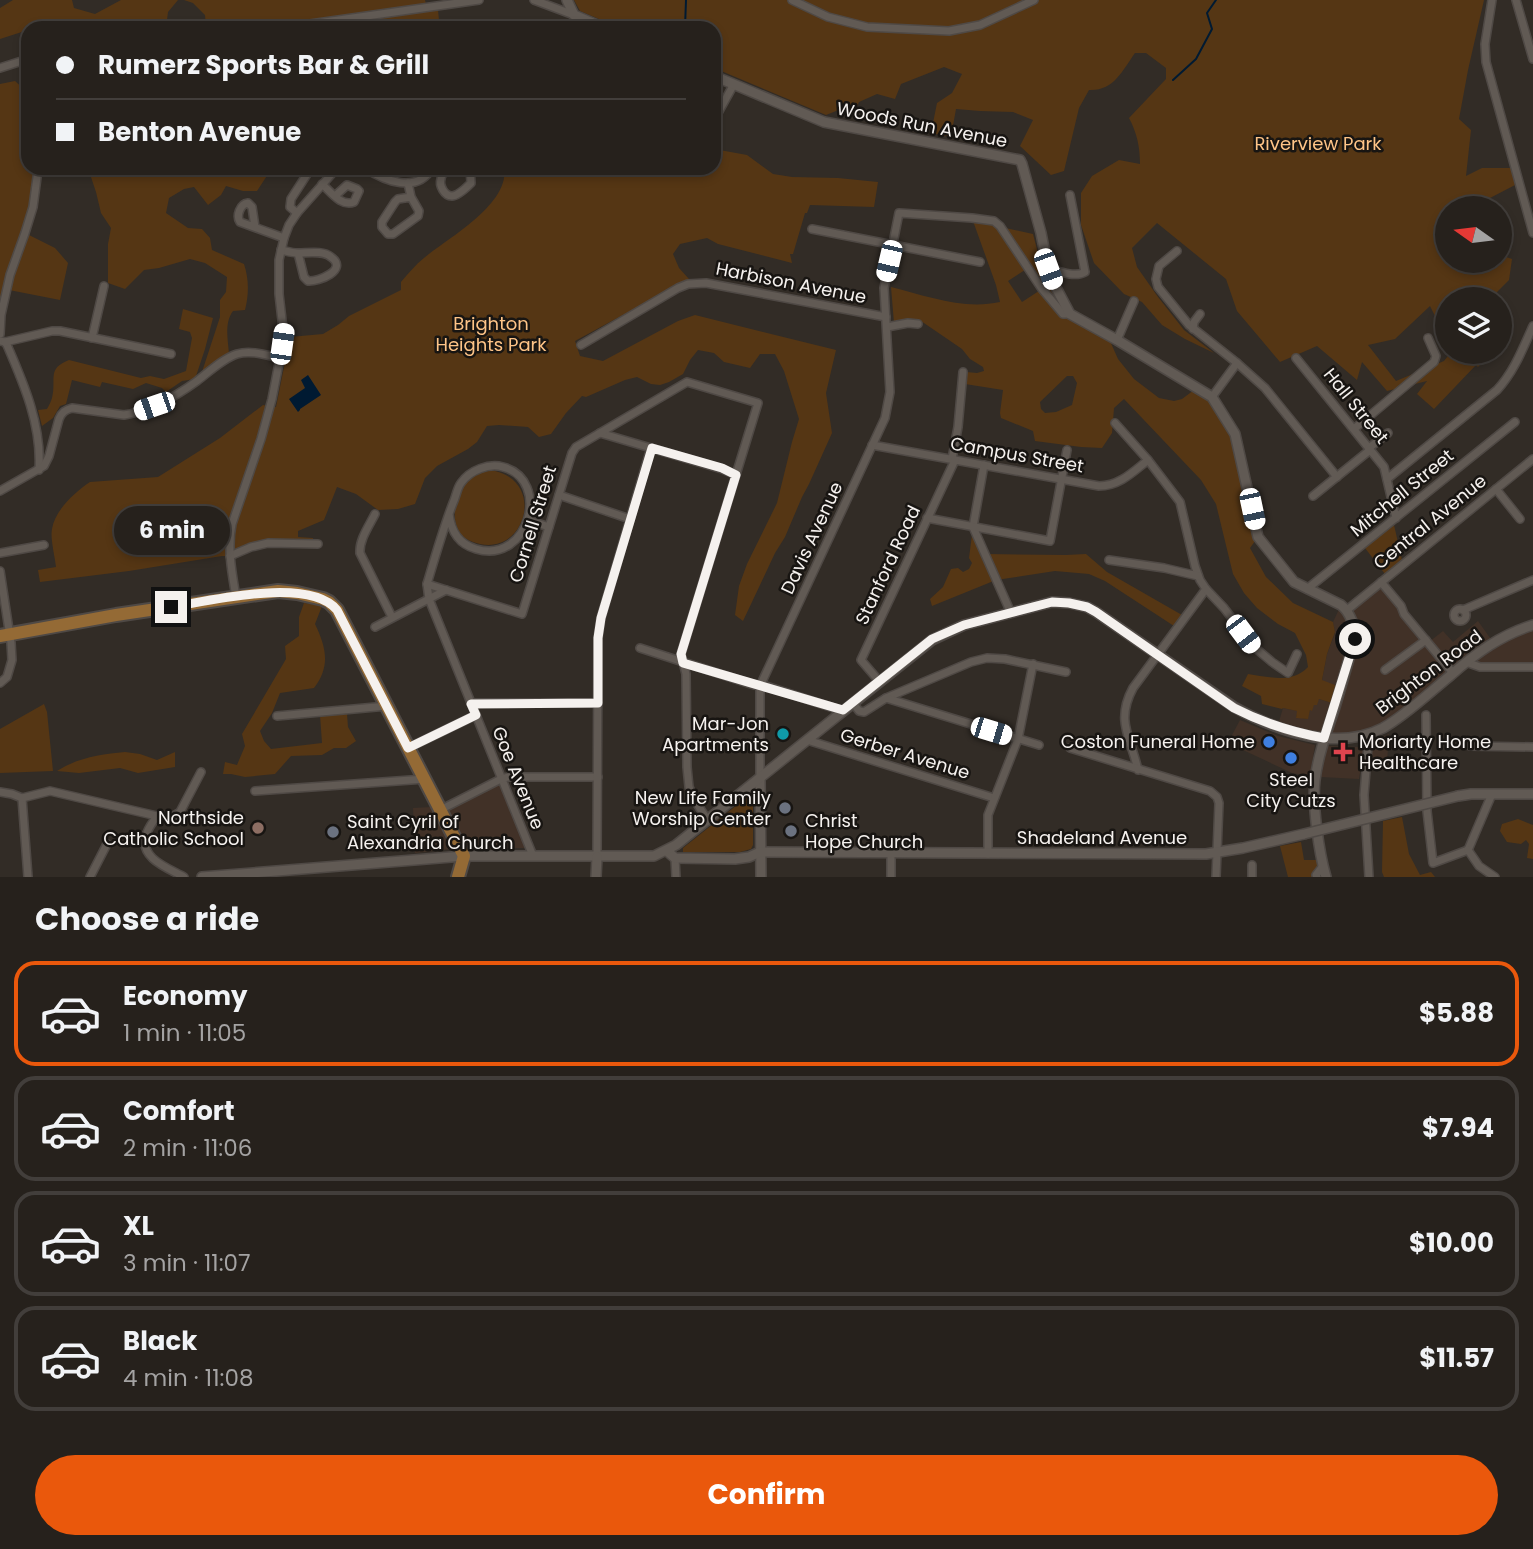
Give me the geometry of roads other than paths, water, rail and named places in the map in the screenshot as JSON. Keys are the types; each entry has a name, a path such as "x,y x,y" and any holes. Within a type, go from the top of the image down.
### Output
{"main road":[{"path":"5,635 278,591 307,595 329,602 337,610 464,856 458,877"}],"street":[{"path":"331,21 479,0"},
{"path":"534,0 588,21"},
{"path":"566,0 575,15"},
{"path":"792,0 828,17 867,27 949,30 980,25 1034,0"},
{"path":"1492,0 1485,44 1486,62 1533,233"},
{"path":"1516,0 1533,59"},
{"path":"0,68 21,62"},
{"name":"Woods Run Avenue","path":"721,79 819,121 1020,160 1041,233 1048,269 1070,314"},
{"path":"721,107 734,84"},
{"path":"0,334 1,315 10,275 33,207 36,175"},
{"path":"297,213 290,207 291,200 307,175"},
{"path":"236,597 229,538 261,439 280,358 284,329 279,294 281,250 289,225 330,175"},
{"path":"376,175 398,183 419,181 428,175"},
{"path":"442,175 441,185 447,194 453,196 471,183 471,175"},
{"path":"408,183 411,197 418,208 418,216 393,234 388,234 382,227 382,222 394,201 411,197"},
{"path":"322,184 335,197"},
{"path":"1048,269 1075,275 1081,275 1086,269 1070,195"},
{"name":"Davis Avenue","path":"761,877 760,686 885,418 890,400 884,288 899,213 972,218 998,223 1048,297 1063,314 1070,314"},
{"path":"255,228 284,238"},
{"path":"811,229 979,262"},
{"path":"281,250 327,255 334,259 336,269 315,281 308,281 304,277 298,253"},
{"path":"1177,251 1156,273 1156,282 1166,297 1193,329 1265,388 1337,477"},
{"name":"Harbison Avenue","path":"581,345 678,288 694,283 886,317"},
{"path":"92,338 104,286"},
{"path":"1117,340 1134,302"},
{"path":"1070,314 1212,397 1236,434 1258,537 1294,582 1347,610 1355,639 1324,738 1314,792 1326,877"},
{"path":"1193,329 1200,314"},
{"path":"887,327 918,324"},
{"path":"1387,479 1497,390 1520,356 1533,326"},
{"path":"39,470 38,436 25,388 3,342 55,331 171,354"},
{"path":"1353,429 1434,362 1436,356 1428,338"},
{"path":"0,491 39,470 47,461 59,419 66,409 131,414 168,400 237,354 253,352 280,358"},
{"name":"Hall Street","path":"1296,358 1384,467 1396,518"},
{"path":"1212,397 1237,363"},
{"name":"Stanford Road","path":"879,681 861,660 953,459 963,372"},
{"name":"Cornell Street","path":"446,590 522,614 574,450 687,382 758,403 736,475"},
{"path":"1115,422 1180,502 1198,576 1206,589 1253,646 1272,662 1288,673 1297,654"},
{"name":"Mitchell Street","path":"1307,589 1515,422"},
{"path":"600,433 722,468 736,475 681,654 686,674 689,787 708,821"},
{"path":"1313,496 1388,433"},
{"name":"Campus Street","path":"872,445 1099,486 1110,486 1120,481 1148,460"},
{"path":"596,877 598,638 601,618 652,448"},
{"path":"928,518 1050,541 1067,450"},
{"name":"Central Avenue","path":"1347,610 1533,459"},
{"path":"491,465 512,470 530,492 528,520 518,538 497,552 470,548 456,537 449,514 461,482 479,468 491,465"},
{"path":"984,465 973,527 1011,612"},
{"path":"1496,489 1520,519"},
{"path":"559,495 630,519"},
{"path":"375,514 359,548 393,617"},
{"name":"Goe Avenue","path":"449,514 427,584 429,599 533,856"},
{"path":"528,520 549,527"},
{"path":"230,556 268,543 318,544"},
{"path":"0,553 44,545"},
{"path":"1109,560 1198,576"},
{"path":"0,570 5,635 12,660 7,677 0,683"},
{"path":"1463,610 1533,580"},
{"path":"1381,582 1453,673"},
{"path":"427,584 446,590"},
{"path":"1138,769 1127,737 1125,720 1126,707 1133,688 1206,589"},
{"path":"375,626 446,590"},
{"name":"Brighton Road","path":"202,877 464,856 645,857 671,854 932,639 964,625 1052,602 1087,607 1234,708 1250,716 1287,730 1324,738 1356,738 1385,727 1497,640 1533,625"},
{"path":"1385,670 1426,640"},
{"path":"640,648 843,710"},
{"path":"853,703 859,711 864,712 886,698 980,659 1005,659 1066,672"},
{"path":"1466,662 1480,667 1533,667"},
{"path":"988,853 988,815 1018,739 1033,664"},
{"path":"886,698 1039,745"},
{"path":"471,704 598,703"},
{"path":"277,716 387,706"},
{"path":"408,748 476,715"},
{"path":"1426,715 1427,811 1433,863 1468,850 1492,794"},
{"path":"1369,734 1364,795 1369,877"},
{"name":"Gerber Avenue","path":"807,740 994,798"},
{"path":"1470,746 1533,747"},
{"path":"1070,748 1210,791 1215,795 1219,803 1216,877"},
{"path":"0,792 22,798 43,792 57,792 167,818 180,812 201,772"},
{"path":"440,810 508,777 598,778"},
{"path":"255,792 425,779"},
{"name":"Shadeland Avenue","path":"671,854 735,859 760,852 1217,853 1458,796 1533,794"},
{"path":"22,798 28,877"},
{"path":"157,816 146,834 144,845 149,856 184,877"},
{"path":"90,877 107,845"},
{"path":"1468,850 1479,866 1495,877"},
{"path":"891,853 891,877"},
{"path":"671,854 676,877"},
{"path":"1252,865 1252,877"},
{"path":"1317,877 1323,866"}],"water":[{"path":"308,375 321,395 298,412 289,399 305,388 301,380"}],"waterway":[{"path":"685,21 686,0"},
{"path":"1173,80 1196,59 1212,29 1207,13 1216,0"}],"place":[{"name":"Mar-Jon Apartments","path":"783,734"},
{"name":"Coston Funeral Home","path":"1269,742"},
{"name":"Moriarty Home Healthcare","path":"1343,752"},
{"name":"Steel City Cutzs","path":"1291,758"},
{"name":"New Life Family Worship Center","path":"785,808"},
{"name":"Northside Catholic School","path":"258,828"},
{"name":"Christ Hope Church","path":"791,831"},
{"name":"Saint Cyril of Alexandria Church","path":"333,832"}],"park label":[{"name":"Riverview Park","path":"1318,144"},
{"name":"Brighton Heights Park","path":"491,334"}]}
